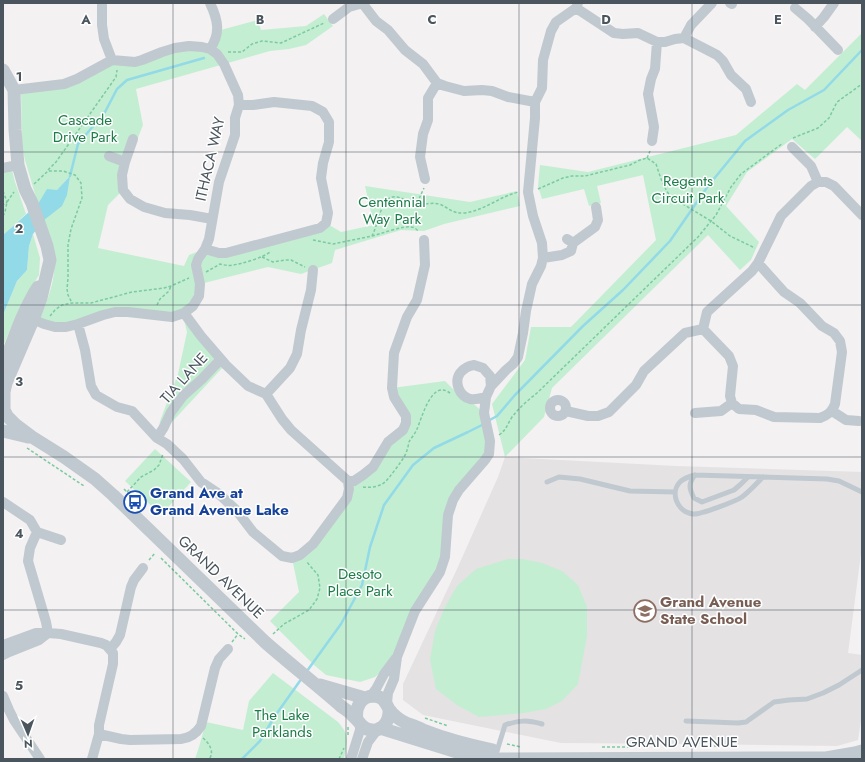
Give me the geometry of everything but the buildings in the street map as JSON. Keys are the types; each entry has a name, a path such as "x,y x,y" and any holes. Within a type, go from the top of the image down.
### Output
{"street":[{"path":"102,3 102,25 104,39 115,60"},
{"path":"14,90 64,84 115,60 135,62 175,48 190,46 210,49 215,42 217,30 216,16 210,3"},
{"path":"333,19 348,7 363,3 376,21 388,30 405,50 423,64 437,83 464,90 492,91 508,97 535,102"},
{"path":"684,38 691,24 712,3"},
{"path":"815,27 834,3"},
{"path":"484,416 486,397 491,386 518,357 532,284 541,266 543,258 542,243 533,216 528,192 535,118 535,102 542,88 543,60 551,31 556,22 577,5 614,33 638,33 657,42 684,38 717,55 723,61 731,75 746,89 751,102"},
{"path":"794,8 808,19 838,50"},
{"path":"652,141 654,127 648,94 655,69 657,42"},
{"name":"ITHACA WAY","path":"184,313 193,306 199,296 200,284 196,265 209,239 219,182 235,135 235,118 239,105 238,95 224,64 217,54 210,49"},
{"path":"3,70 14,90 14,130 18,165 25,189 32,203 47,246 50,260 46,276 34,294 34,320 6,383 4,392 4,411"},
{"path":"425,179 420,156 423,134 428,120 428,98 437,83"},
{"path":"205,249 219,253 226,253 320,228 326,223 328,214 321,178 323,163 329,142 329,122 323,112 312,106 274,102 239,105"},
{"path":"133,140 125,162 122,176 123,190 130,199 144,207 165,213 212,219"},
{"path":"789,142 812,166 818,182"},
{"path":"109,156 125,162"},
{"path":"3,168 18,165"},
{"path":"703,328 707,312 758,263 781,216 811,186 818,182 826,182 834,186 862,215"},
{"path":"543,258 562,255 571,251 570,241 595,227 598,220 596,207"},
{"path":"78,324 85,350 91,386 96,395 117,407 132,411 157,438 167,444 183,459 201,482 218,494 237,511 253,532 282,556 292,558 300,555 314,544 347,498 349,485 373,467 388,442 403,430 406,423 406,416 394,396 392,388 394,352 407,317 418,300 425,265 424,240"},
{"path":"703,328 729,356 734,366 730,396 732,403 739,409 756,410 774,417 820,418 827,416 832,411 835,404 842,352 840,341 834,333 822,326 800,303 784,292 758,263"},
{"path":"266,394 290,368 298,354 301,330 311,290 313,270"},
{"path":"34,320 55,327 66,327 115,312 172,317 184,313 221,359 248,386 266,394 282,419 292,430 349,485"},
{"path":"3,367 34,320"},
{"path":"566,411 588,416 598,416 609,412 636,385 644,371 685,333 703,328"},
{"name":"TIA LANE","path":"157,438 171,412 183,396 221,359"},
{"path":"362,759 368,742 379,729 385,725 390,715 388,693 394,679 397,657 415,611 440,572 445,557 448,515 453,500 459,490 489,454 490,441 493,433 484,416 461,393 457,384 459,374 466,367 474,365 492,370 506,370"},
{"path":"483,368 490,376 491,386"},
{"path":"468,399 486,397"},
{"path":"695,413 721,411 732,403"},
{"name":"GRAND AVENUE","path":"4,411 7,422 3,430 64,457 95,479 113,494 265,642 312,682 355,723 368,729 379,729 457,752 496,759 830,758 862,751"},
{"name":"GRAND AVENUE","path":"4,411 28,442"},
{"path":"832,411 846,420 859,421"},
{"path":"3,502 30,520 37,532 61,540"},
{"path":"37,532 30,548 28,561 48,633"},
{"path":"110,649 120,635 131,587 134,580 143,568"},
{"path":"3,645 36,633 48,633 61,634 101,643 110,649 113,653 113,664 99,725 99,734 92,759"},
{"path":"3,655 39,640 48,633"},
{"path":"99,734 130,740 181,739 187,738 196,733 201,726 218,659 228,649"},
{"path":"352,759 360,730 355,723 357,707 360,702 376,689 384,674 397,657"},
{"name":"GRAND AVENUE","path":"312,682 340,691 368,697 375,696 388,706 397,717 406,723 432,733 466,744 498,747 538,758"},
{"path":"3,696 14,720 40,759"}],"lane":[{"path":"695,475 690,482 690,490 694,498 702,502 734,490 748,477"},
{"path":"762,477 749,492 740,498 700,514 692,514 681,509 676,501 675,492 680,482 695,475 748,477 762,477 827,479 839,481 862,492"},
{"path":"547,482 559,476 580,479 630,491 675,492"},
{"path":"686,721 746,722 774,702 807,699 839,685 862,670"},
{"path":"498,747 505,725 516,721 529,721 542,724"}],"path":[{"path":"210,49 221,48 229,53 242,52 252,44 262,41 281,43 333,19"},
{"path":"48,171 56,162 116,77 115,60"},
{"path":"493,433 497,436 504,431 512,417 527,401 692,243 716,215 731,186 741,174 802,133 818,128 829,118 837,102 862,84"},
{"path":"372,236 375,232 384,203 395,196 416,204 438,204 454,213 463,213 476,210 518,192 528,192 538,189 563,178 585,176 630,165 647,158 656,164 662,184 671,197 696,211 730,236 763,252"},
{"path":"63,171 75,175 81,183 82,198 71,229 68,245 67,289 72,303"},
{"path":"416,204 424,187 425,179"},
{"path":"3,192 7,202 3,205"},
{"path":"311,240 333,244 411,226 417,229 424,240"},
{"path":"34,320 62,305 72,303 91,303 132,292 171,286 206,272 220,264 233,265 262,257 269,253 272,249"},
{"path":"262,257 273,262 291,260 300,266 313,270"},
{"path":"156,315 160,298 169,291 171,286"},
{"path":"349,485 358,487 377,487 386,482 405,456 427,403 435,393 440,390 447,391 452,395"},
{"path":"28,442 84,486"},
{"path":"127,492 141,478 159,465 167,444"},
{"path":"271,636 284,624 309,610 317,599 320,588 318,575 300,555"},
{"path":"161,558 238,634 250,643"},
{"path":"419,716 449,726"},
{"path":"348,736 355,723"},
{"path":"196,733 207,741 212,751 209,759"},
{"path":"704,746 722,746"},
{"path":"498,747 524,748"},
{"path":"598,747 636,747"},
{"path":"339,759 344,748"}],"shaded area":[{"name":"Grand Avenue State School","path":"505,457 676,466 862,472 862,546 848,653 862,655 862,714 858,740 837,746 561,743 423,715 403,700 403,684 457,569 498,477"}],"green space":[{"name":"Cascade Drive Park","path":"324,14 333,26 306,45 270,51 136,89 143,125 137,140 133,140 123,190 108,205 98,248 184,266 189,255 205,249 219,253 326,223 341,232 374,225 365,186 470,202 517,191 520,206 444,224 424,231 401,230 335,250 332,263 301,274 268,267 200,284 184,313 128,312 78,324 39,322 53,281 54,273 52,252 44,220 69,177 57,190 38,204 22,147 21,89 64,84 112,60 135,62 162,52 210,49 217,31 258,20 261,30 306,26"},
{"name":"Regents Circuit Park","path":"862,33 862,141 847,127 815,159 792,139 747,172 726,206 759,242 751,260 740,270 708,235 552,388 544,417 505,457 492,404 525,360 531,327 571,327 656,240 643,175 597,186 601,203 589,206 584,189 542,199 538,186 540,165 588,172 736,135 797,84 805,90"},
{"path":"11,166 26,214 3,235 3,168"},
{"path":"33,234 40,258 39,275 24,299 3,346 3,315 17,281 27,270 29,246"},
{"path":"183,315 224,366 157,438 160,421 178,374 187,332"},
{"name":"Desoto Place Park","path":"445,381 458,394 468,399 484,413 490,448 453,500 445,557 415,611 397,657 375,677 360,682 326,675 270,621 299,592 292,558 300,555 354,481 406,423 392,388"},
{"path":"155,449 191,482 161,515 125,481"},
{"path":"508,559 522,559 542,563 562,571 578,585 587,607 587,636 578,684 562,701 546,709 524,713 479,717 457,705 436,689 430,660 435,631 444,609 457,586 476,569"},
{"name":"The Lake Parklands","path":"273,673 338,722 345,732 347,739 344,759 195,759 206,722 243,730 249,701"}],"water":[{"path":"70,176 67,195 62,206 44,220 33,234 29,246 27,270 17,281 3,315 3,235 38,204 47,189 57,190"}],"waterway":[{"path":"488,421 497,416 515,395 583,326 623,290 670,241 708,186 745,141 788,110 824,90 862,50"},
{"path":"70,176 78,144 105,112 117,89 127,80 204,58"},
{"path":"307,671 341,624 362,585 370,547 384,505 413,465 434,448 484,424"},
{"path":"242,759 260,741 275,716 302,678"}],"place":[{"name":"Grand Ave at Grand Avenue Lake","path":"135,502"},
{"name":"Grand Avenue State School","path":"645,611"}],"park label":[{"name":"Centennial Way Park","path":"392,210"}]}
